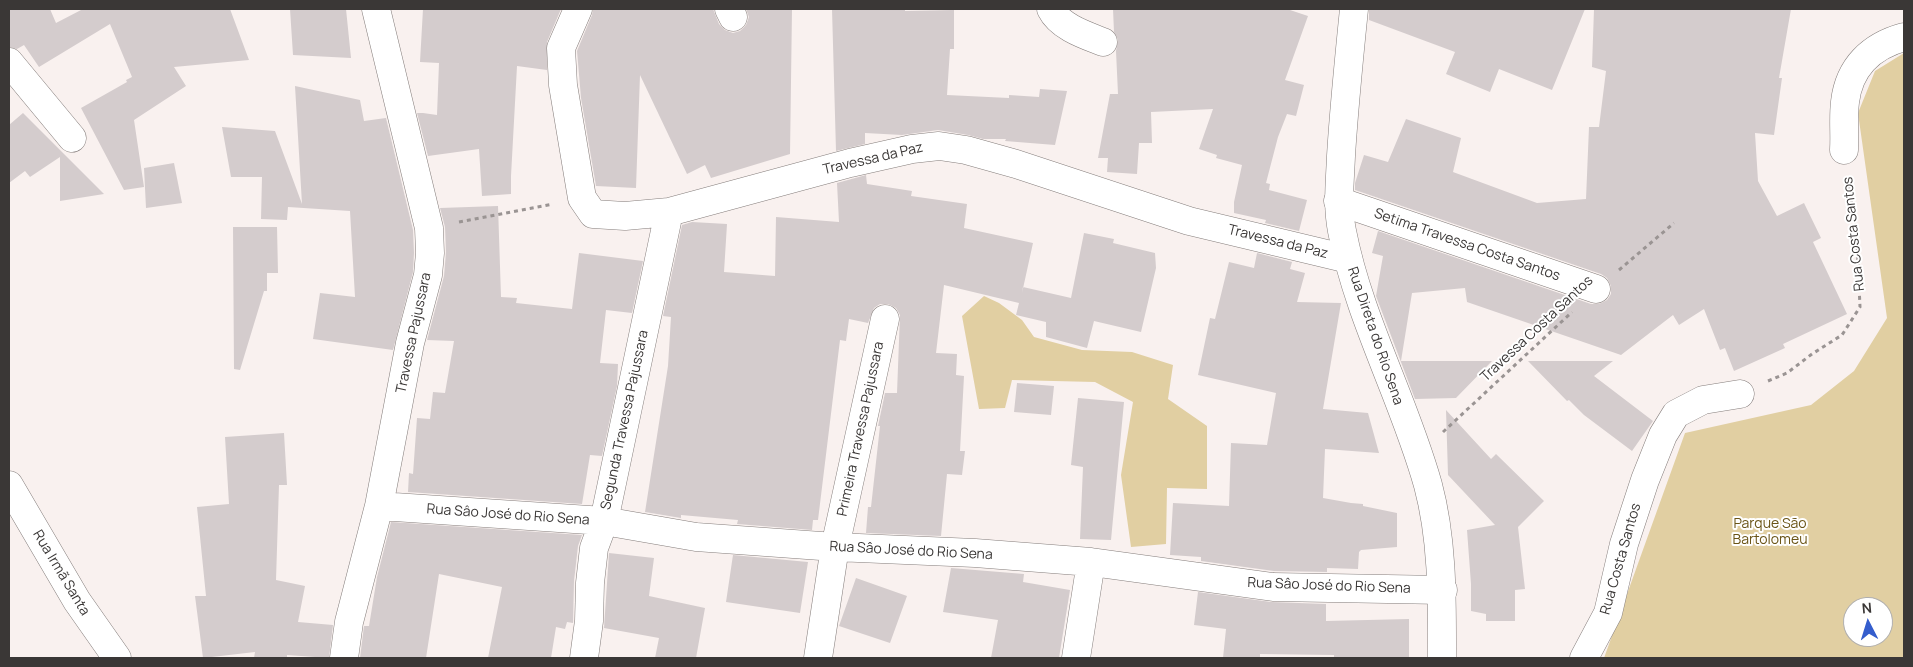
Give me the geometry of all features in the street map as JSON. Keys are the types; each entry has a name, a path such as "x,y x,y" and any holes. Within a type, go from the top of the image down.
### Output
{"street":[{"name":"Travessa Pajussara","path":"344,658 349,622 379,506 410,343 428,275 430,253 429,228 376,9"},
{"path":"578,9 561,48 563,85 582,198"},
{"path":"1051,9 1063,23 1103,42"},
{"name":"Rua Direta do Rio Sena","path":"1354,9 1338,201 1348,259 1377,346 1418,454 1428,486 1436,523 1443,590 1442,658"},
{"path":"1844,150 1845,102 1854,73 1868,54 1892,40 1904,37"},
{"path":"9,62 72,138"},
{"name":"Travessa da Paz","path":"582,198 593,214 625,216 669,212 850,163 912,148 939,146 966,150 991,157 1189,221 1348,259"},
{"name":"Setima Travessa Costa Santos","path":"1338,201 1596,289"},
{"name":"Segunda Travessa Pajussara","path":"584,658 589,621 590,583 594,548 604,521 669,212"},
{"name":"Primeira Travessa Pajussara","path":"818,658 835,547 885,319"},
{"name":"Rua Costa Santos","path":"1584,658 1608,613 1624,544 1644,480 1663,435 1676,414 1703,400 1740,394"},
{"name":"Rua Irmã Santa","path":"9,485 77,601 117,658"},
{"name":"Rua Sâo José do Rio Sena","path":"379,506 604,521 696,537 835,547 975,553 1091,562 1273,586 1443,590"},
{"path":"1076,658 1091,562"}],"path":[{"name":"Rua Costa Santos","path":"1740,394 1787,373 1842,335 1860,307 1857,241 1844,150"},
{"path":"429,228 582,198"},
{"name":"Travessa Costa Santos","path":"1418,454 1596,289 1674,223"}],"green space":[{"name":"Parque São Bartolomeu","path":"1904,53 1904,658 1604,658 1685,433 1811,405 1854,371 1887,318 1858,113 1875,71"},
{"path":"984,296 999,303 1022,320 1034,337 1082,350 1132,352 1173,365 1168,399 1207,426 1207,489 1167,488 1166,544 1131,547 1121,475 1133,402 1095,382 1012,380 1005,408 979,409 962,316"}],"building":[{"path":"9,9 50,9 56,23 83,9 230,9 249,60 174,67 186,86 134,120 144,187 124,190 81,108 127,82 126,80 132,77 110,24 39,67 24,45 17,49 9,47"},
{"path":"290,9 346,9 351,58 293,55"},
{"path":"423,9 561,9 547,42 547,70 517,66 511,194 482,196 479,149 428,156 417,113 437,115 439,63 420,62"},
{"path":"593,9 713,9 719,24 725,30 733,33 740,31 746,25 749,17 746,9 792,9 790,154 711,178 705,165 687,174 640,75 636,188 596,186 581,98 577,51"},
{"path":"832,9 954,10 954,49 950,49 947,95 1009,98 1009,95 1039,97 1040,89 1067,91 1055,145 1005,141 1006,139 983,139 938,130 902,135 865,133 865,144 836,151"},
{"path":"1113,9 1287,9 1308,16 1285,80 1304,85 1296,116 1287,114 1278,137 1266,183 1270,184 1269,190 1307,200 1299,231 1265,223 1266,220 1234,213 1234,202 1242,165 1216,158 1217,155 1199,149 1213,109 1151,112 1152,143 1139,143 1137,174 1107,172 1108,158 1098,158 1110,94 1118,94 1116,51 1118,40 1114,32"},
{"path":"1369,9 1585,9 1552,90 1499,69 1490,92 1446,74 1455,52 1369,20"},
{"path":"1594,9 1791,9 1779,78 1782,78 1774,135 1755,133 1758,181 1777,216 1804,203 1821,238 1813,242 1847,314 1783,344 1785,348 1734,371 1725,348 1720,350 1704,309 1679,325 1673,315 1621,355 1467,302 1465,288 1412,293 1401,361 1492,361 1456,398 1415,399 1376,296 1383,256 1372,253 1378,231 1591,304 1599,304 1607,300 1611,294 1611,286 1607,278 1601,274 1355,190 1355,183 1364,155 1388,162 1406,119 1461,138 1453,172 1537,203 1586,199 1589,127 1599,127 1606,71 1592,67"},
{"path":"295,86 360,100 364,121 386,118 413,230 414,253 413,272 393,350 313,339 320,293 355,297 350,211 288,207 287,220 261,219 262,177 231,177 222,127 275,131 302,204"},
{"path":"23,113 104,194 60,201 60,157 30,177 25,171 9,183 9,125"},
{"path":"174,163 182,203 146,208 144,168"},
{"path":"866,175 867,184 912,191 911,196 967,204 964,228 1033,243 1023,287 1071,298 1084,233 1114,239 1113,243 1155,253 1156,268 1141,332 1094,321 1087,348 1046,337 1046,322 1016,315 1019,303 944,285 936,353 957,354 956,375 964,376 960,451 965,451 962,475 947,474 941,536 866,533 868,507 871,507 880,426 878,426 885,393 897,393 900,315 896,308 888,304 880,304 874,308 868,323 849,319 846,341 840,340 818,520 813,520 812,530 737,524 738,520 681,515 681,518 645,512 668,366 671,317 663,316 682,225 692,222 727,224 724,272 775,276 776,217 839,222 837,183"},
{"path":"498,206 501,297 517,298 516,303 572,309 579,253 643,261 632,313 606,310 600,363 618,364 617,386 602,456 590,455 582,504 408,492 409,473 413,474 417,418 430,419 433,392 445,393 454,341 427,340 444,276 446,252 445,227 440,208"},
{"path":"233,227 277,227 278,273 267,273 267,291 264,291 240,370 234,369"},
{"path":"1257,253 1292,262 1290,269 1305,273 1297,302 1341,303 1323,409 1368,413 1379,453 1325,449 1323,498 1363,504 1363,506 1397,513 1397,547 1361,550 1359,552 1358,569 1327,568 1327,572 1274,571 1201,561 1201,557 1170,555 1173,503 1229,506 1231,443 1267,445 1276,393 1198,375 1210,318 1215,319 1229,262 1254,268"},
{"path":"1528,361 1613,361 1594,376 1653,421 1632,451 1584,415 1569,400 1567,401"},
{"path":"1017,383 1054,386 1051,415 1014,412"},
{"path":"1078,398 1124,402 1111,540 1080,539 1083,467 1071,465"},
{"path":"1446,410 1491,459 1496,454 1544,501 1518,527 1525,589 1515,590 1515,621 1486,621 1486,614 1471,611 1467,530 1495,525 1448,475"},
{"path":"284,433 287,485 279,485 276,580 305,586 298,622 333,625 329,658 287,655 287,658 254,658 255,652 203,658 195,596 206,596 197,507 229,504 225,437"},
{"path":"391,522 582,535 578,546 574,581 573,623 567,622 565,629 556,627 551,658 488,658 502,587 439,574 426,658 360,658 364,626 369,626 377,577"},
{"path":"609,553 654,558 649,596 705,608 696,658 655,658 659,638 604,628"},
{"path":"733,555 808,562 800,613 726,602"},
{"path":"951,568 1024,574 1023,582 1070,590 1059,658 991,658 998,620 943,612"},
{"path":"856,578 907,596 890,643 839,626"},
{"path":"1198,592 1271,602 1326,604 1326,621 1409,619 1409,658 1334,658 1334,655 1260,654 1260,658 1223,658 1226,629 1194,625"}]}
